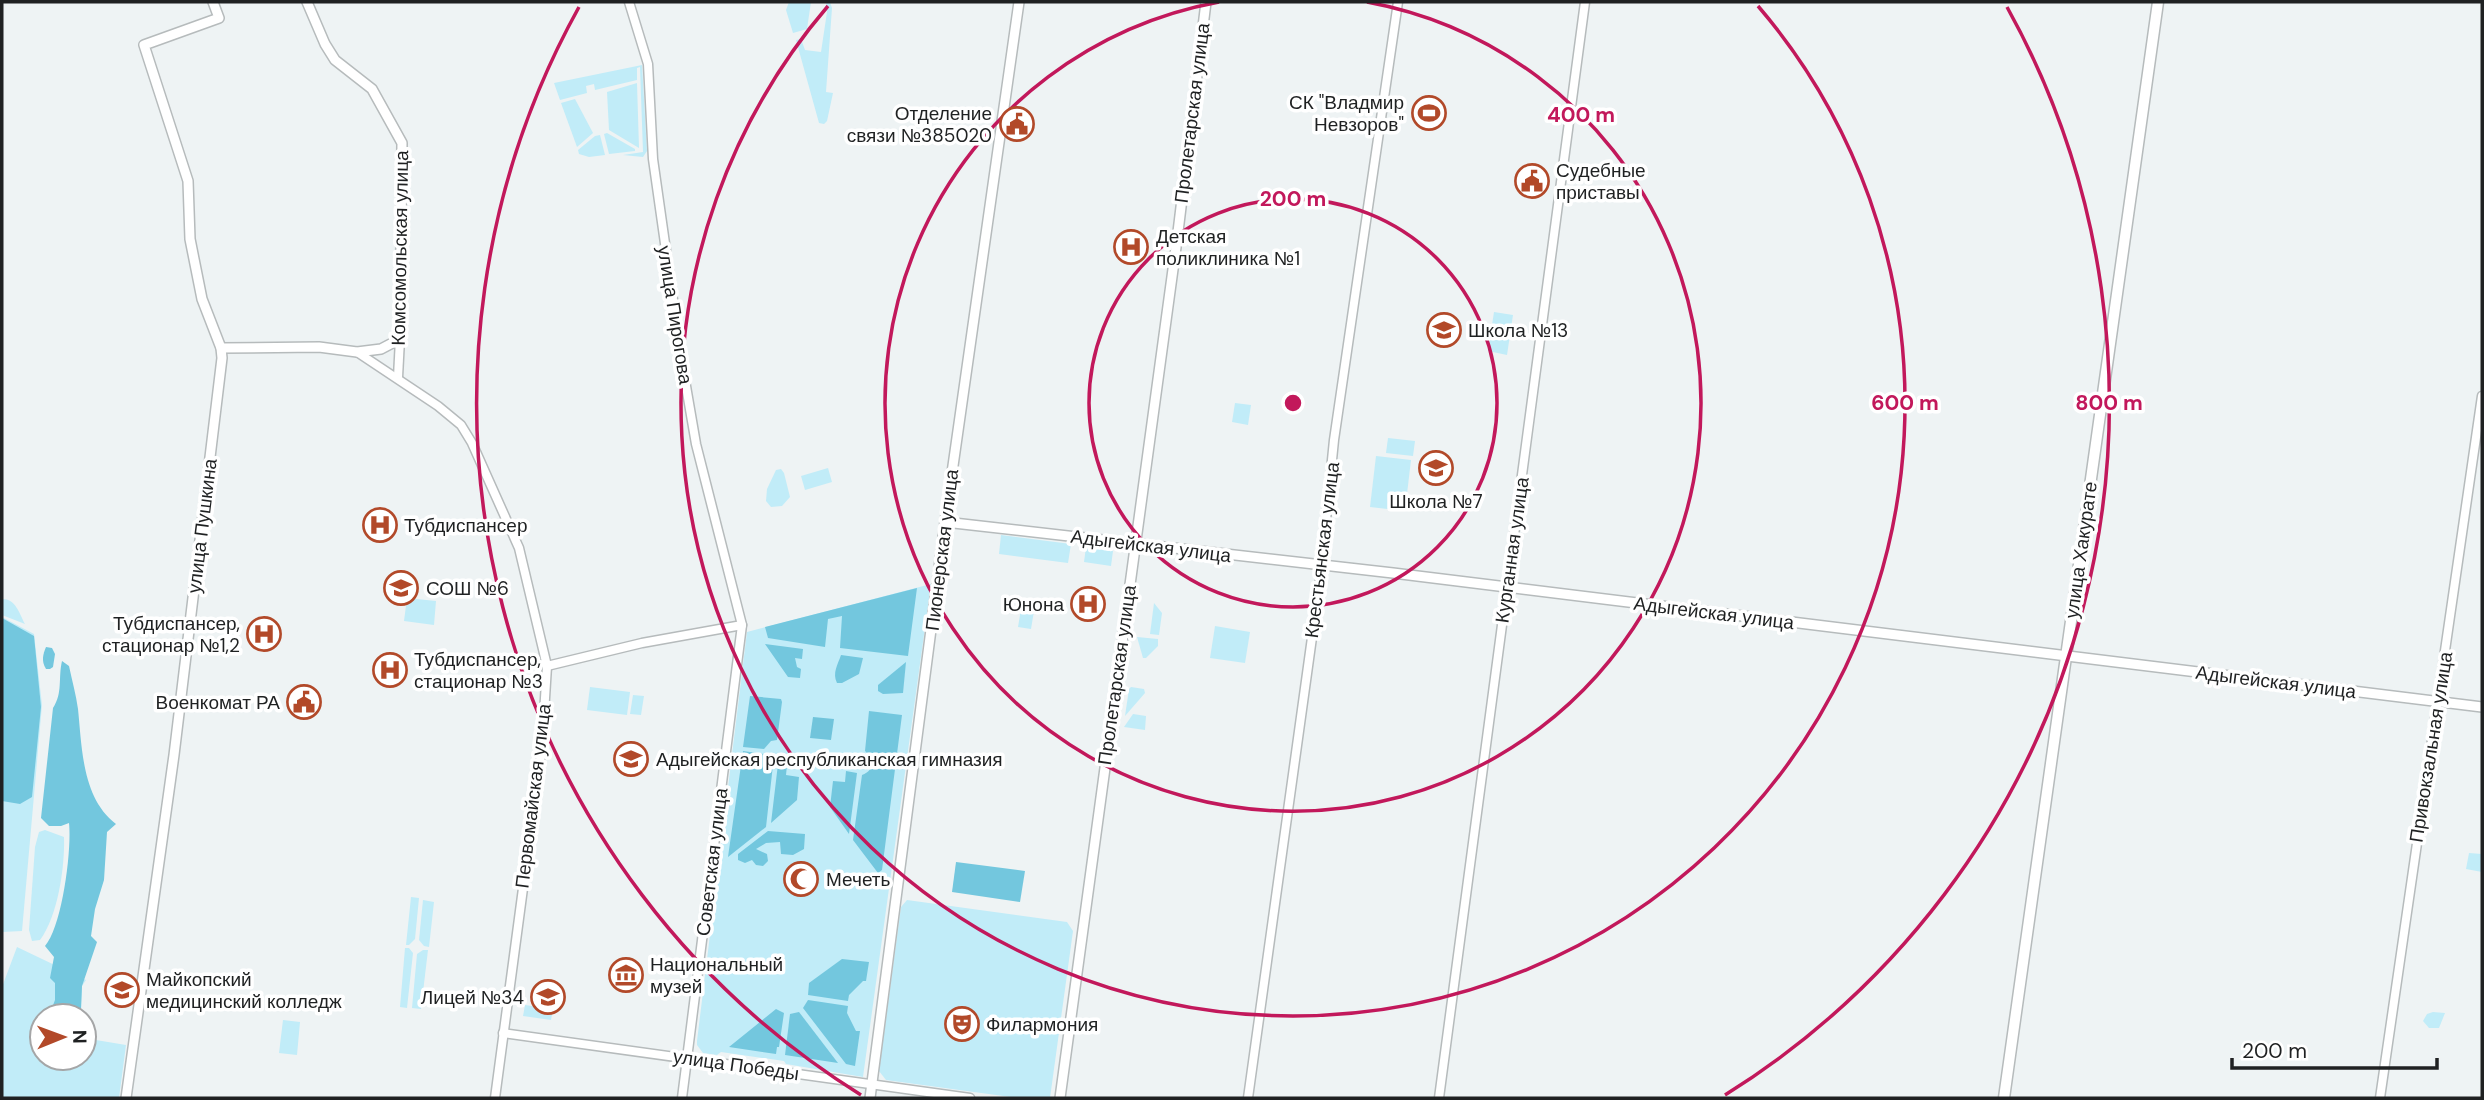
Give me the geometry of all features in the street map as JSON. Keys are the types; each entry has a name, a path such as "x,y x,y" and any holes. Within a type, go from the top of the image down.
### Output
{"main road":[{"name":"улица Пушкина","path":"126,1098 176,742 218,396 221,348 202,299 192,250 188,181 144,45 219,18 213,2"},
{"name":"Комсомольская улица","path":"307,2 335,61 372,89 402,143 400,339"},
{"name":"Пионерская улица","path":"870,1098 945,522 1019,2"},
{"name":"Пролетарская улица","path":"1060,1098 1177,240 1206,2"},
{"name":"улица Хакурате","path":"2004,1098 2158,2"},
{"path":"221,348 319,347 358,352 381,349 400,339"},
{"name":"Адыгейская улица","path":"945,522 2482,707"}],"street":[{"name":"улица Пирогова","path":"629,2 648,64 653,159 694,431 742,625"},
{"name":"Крестьянская улица","path":"1248,1098 1322,566 1334,440 1398,2"},
{"name":"Курганная улица","path":"1439,1098 1585,2"},
{"name":"Комсомольская улица","path":"398,377 400,339"},
{"path":"358,352 398,377"},
{"name":"Первомайская улица","path":"398,377 461,425 472,443 519,548 547,666 542,746 495,1098"},
{"name":"Привокзальная улица","path":"2380,1098 2482,396"},
{"path":"547,666 654,641 742,625"},
{"name":"Советская улица","path":"682,1098 742,625"},
{"name":"улица Победы","path":"503,1033 970,1098"}],"shaded area":[{"path":"789,2 811,2 807,29 793,33 786,10"},
{"path":"826,2 830,2 832,8 826,92 833,93 824,124 819,123 796,40 801,39 805,50 821,52"},
{"path":"642,65 647,151 643,157 623,155 643,152 640,67 637,68 637,80 595,90 594,84 586,86 587,93 560,100 554,83"},
{"path":"637,83 639,148 609,130 607,92"},
{"path":"575,99 593,133 577,147 561,103"},
{"path":"607,133 635,151 609,154 604,134"},
{"path":"600,135 605,155 589,157 579,154 578,150"},
{"path":"1494,312 1513,315 1507,355 1488,351"},
{"path":"1235,403 1251,405 1248,425 1232,422"},
{"path":"1388,438 1415,441 1413,456 1386,453"},
{"path":"1376,456 1411,460 1405,511 1370,507"},
{"path":"828,468 832,482 805,490 801,476"},
{"path":"781,469 790,497 782,506 771,507 766,501 767,489 776,470"},
{"path":"1001,535 1071,544 1068,563 999,554"},
{"path":"1086,547 1113,551 1111,566 1084,562"},
{"path":"931,584 863,1077 786,1064 784,1061 721,1052 717,1055 703,1053 697,1041 747,632"},
{"path":"917,588 908,656 840,648 842,616 828,619 825,647 768,638 765,627"},
{"path":"407,598 436,601 434,625 404,621"},
{"path":"2,599 14,604 25,624 2,615"},
{"path":"1154,603 1162,613 1159,635 1150,634"},
{"path":"1021,609 1034,611 1031,629 1018,627"},
{"path":"2,617 34,634 42,705 22,931 2,932"},
{"path":"2,618 34,636 41,707 32,797 20,804 2,801"},
{"path":"1215,626 1250,632 1245,663 1210,658"},
{"path":"1137,637 1158,639 1158,646 1146,658 1143,658"},
{"path":"765,644 803,649 802,659 795,658 797,667 801,669 800,678 788,677"},
{"path":"46,647 52,648 55,654 53,667 50,669 46,669 43,663"},
{"path":"841,655 863,658 859,674 837,683 835,672"},
{"path":"62,661 69,666 90,786 96,801 116,824 107,832 104,880 95,909 91,936 97,942 82,986 81,1002 54,1002 55,983 50,978 54,957 45,946 61,906 70,835 69,823 49,826 41,818 53,708 59,691"},
{"path":"906,662 903,693 883,694 878,691 878,685"},
{"path":"590,687 630,692 627,715 587,710"},
{"path":"1129,689 1144,689 1145,693 1125,716"},
{"path":"633,695 644,696 641,715 630,714"},
{"path":"750,696 781,699 782,702 777,740 771,741 764,749 743,747"},
{"path":"869,711 902,715 882,870 878,873 853,840 862,775 869,771 872,764 872,758 865,751"},
{"path":"1133,714 1146,716 1145,730 1124,727"},
{"path":"813,717 834,719 831,740 810,738"},
{"path":"743,751 764,754 773,765 766,827 728,857"},
{"path":"778,764 787,765 786,775 799,777 797,800 771,823"},
{"path":"846,771 857,773 849,834 830,807 833,781 845,782"},
{"path":"45,830 64,837 62,876 56,905 46,930 40,940 32,941 29,930 35,847 39,832"},
{"path":"768,831 805,834 804,849 793,855 781,854 780,842 766,843 756,849 767,854 768,861 763,866 756,865 752,860 745,863 738,860 738,854"},
{"path":"2469,853 2482,854 2482,872 2466,869"},
{"path":"956,862 1025,871 1020,902 952,892"},
{"path":"411,897 419,898 415,939 406,945"},
{"path":"423,900 434,902 429,947 419,940"},
{"path":"907,900 1067,922 1073,931 1050,1098 1018,1098 886,1080 879,1071 901,907"},
{"path":"17,947 86,980 82,986 81,1002 28,1002 28,1072 98,1072 98,1040 126,1045 119,1098 2,1098 2,987"},
{"path":"405,948 409,948 413,953 407,1008 400,1007"},
{"path":"428,950 421,1009 412,1008 417,954"},
{"path":"842,959 869,962 866,981 849,995 848,1001 808,995 809,983"},
{"path":"808,1000 848,1006 847,1013 856,1031 860,1031 855,1066 846,1064 803,1008"},
{"path":"525,1005 553,1009 551,1020 523,1016"},
{"path":"776,1009 784,1013 776,1054 729,1047"},
{"path":"799,1012 838,1063 785,1055 790,1014"},
{"path":"2445,1013 2439,1028 2429,1028 2423,1021 2427,1014"},
{"path":"283,1020 300,1022 297,1055 279,1053"}],"place":[{"name":"СК \"Владмир Невзоров\"","path":"1429,113"},
{"name":"Отделение связи №385020","path":"1017,124"},
{"name":"Судебные приставы","path":"1532,181"},
{"name":"Детская поликлиника №1","path":"1131,247"},
{"name":"Школа №13","path":"1444,330"},
{"name":"Школа №7","path":"1436,468"},
{"name":"Тубдиспансер","path":"380,525"},
{"name":"СОШ №6","path":"401,588"},
{"name":"Юнона","path":"1088,604"},
{"name":"Тубдиспансер, стационар №1,2","path":"264,634"},
{"name":"Тубдиспансер, стационар №3","path":"390,670"},
{"name":"Военкомат РА","path":"304,702"},
{"name":"Адыгейская республиканская гимназия","path":"631,759"},
{"name":"Мечеть","path":"801,879"},
{"name":"Национальный музей","path":"626,975"},
{"name":"Майкопский медицинский колледж","path":"122,990"},
{"name":"Лицей №34","path":"548,997"},
{"name":"Филармония","path":"962,1024"}]}
